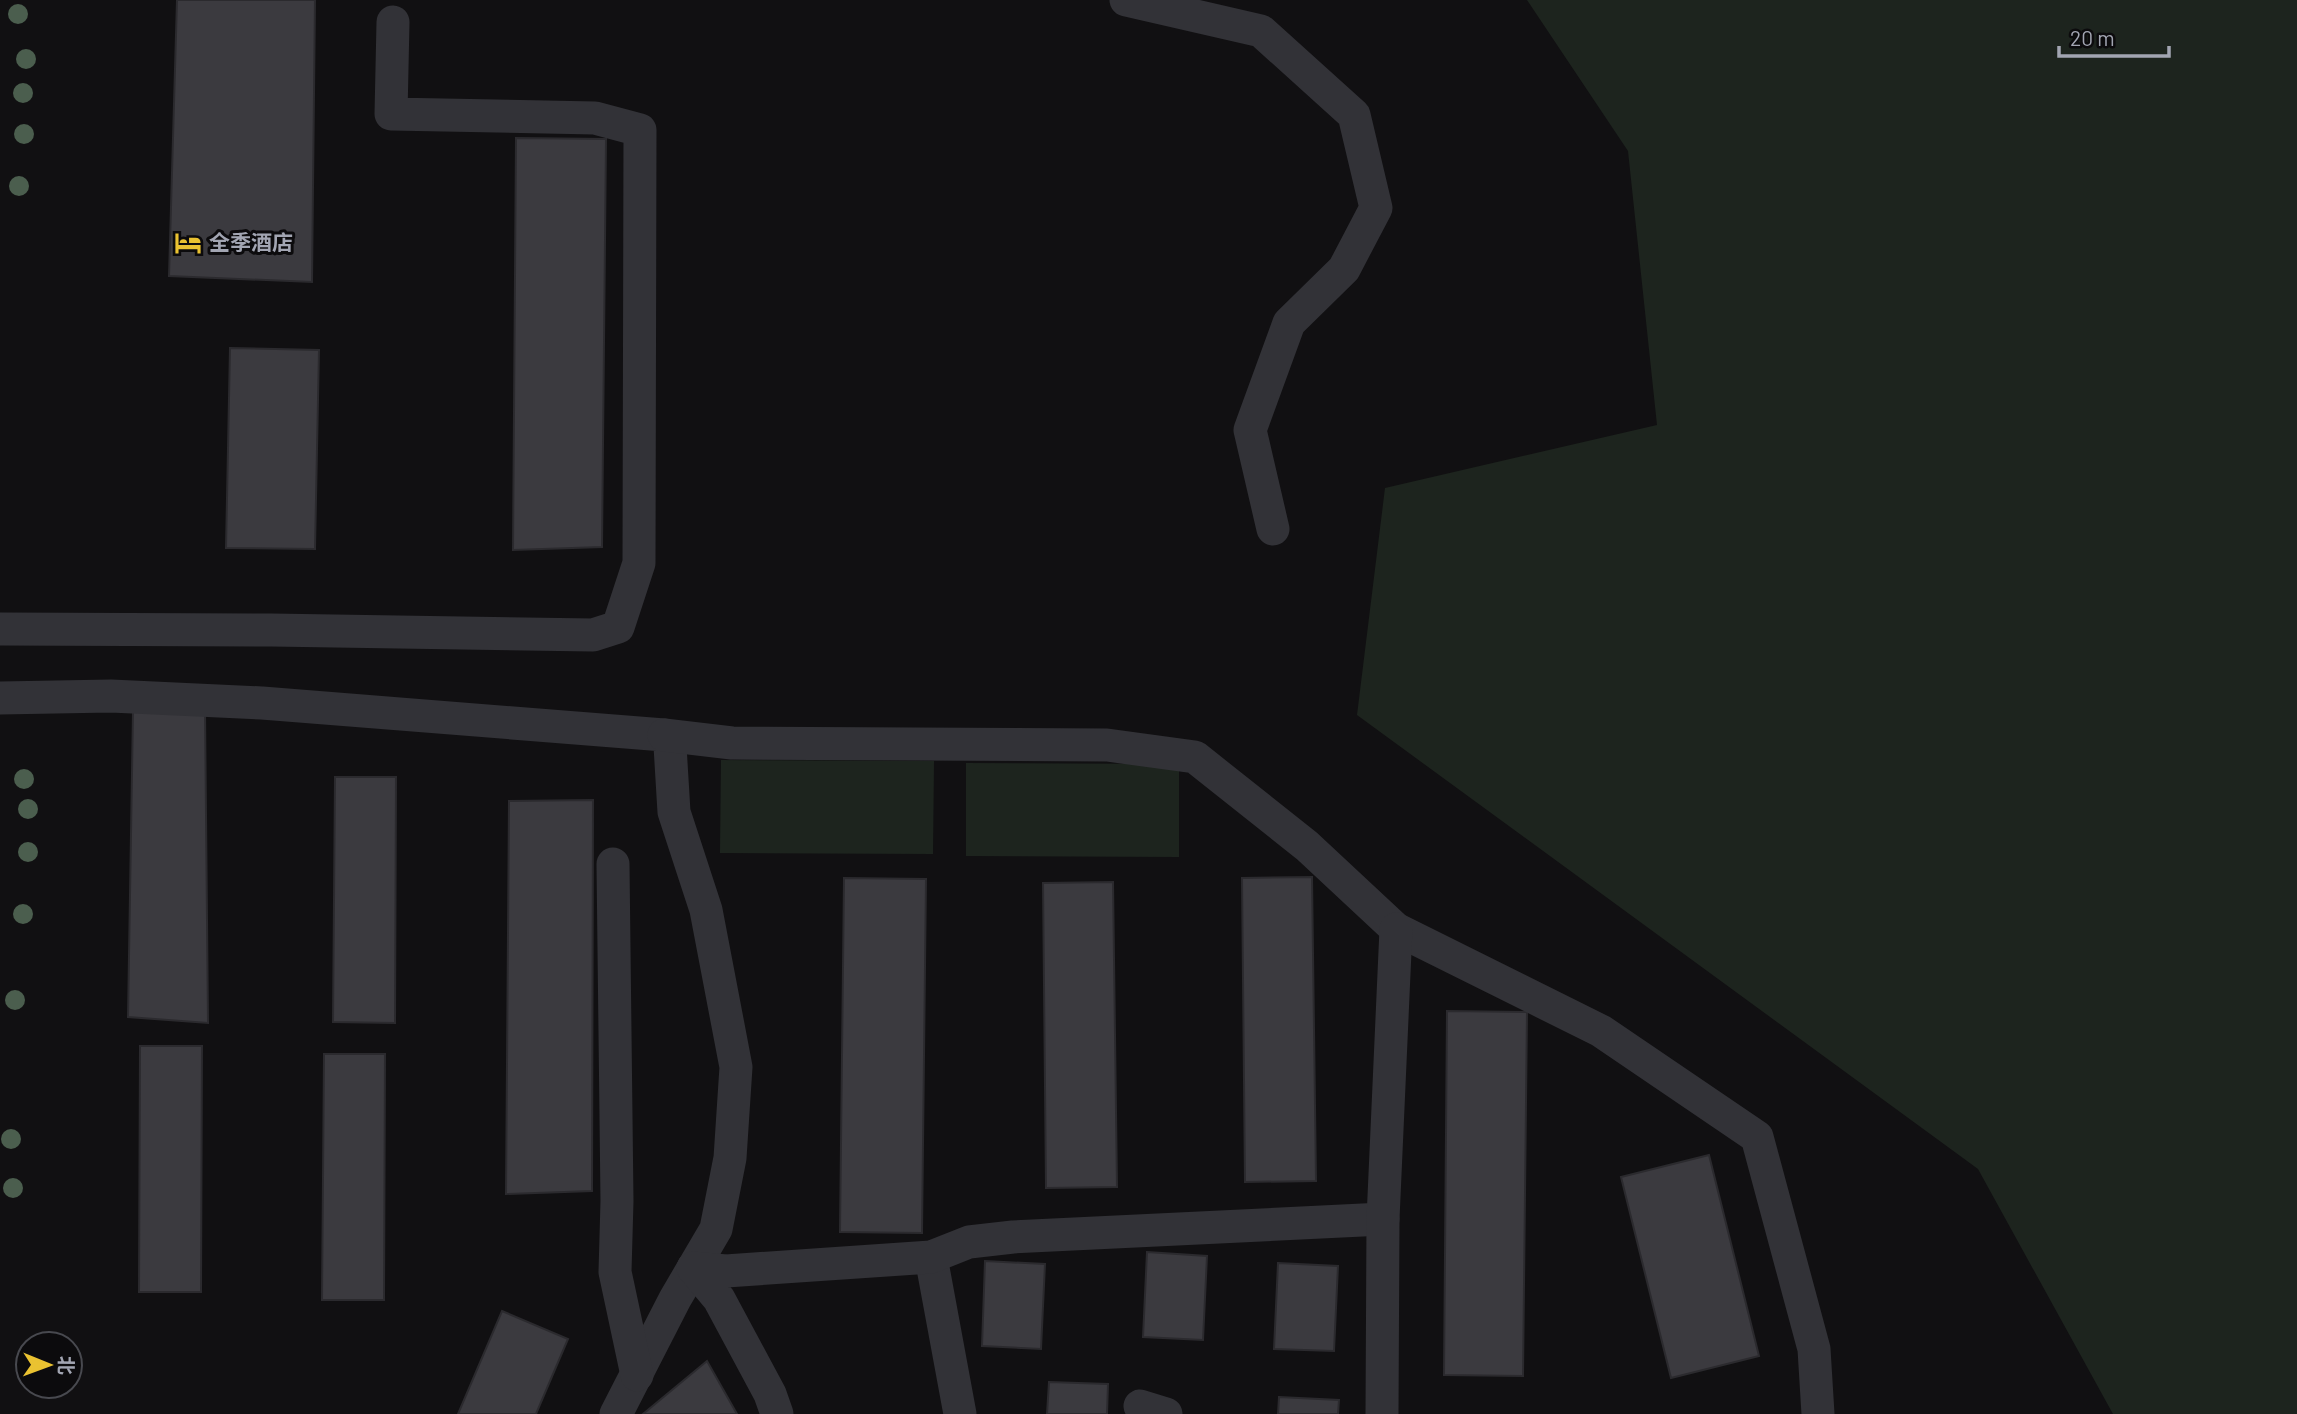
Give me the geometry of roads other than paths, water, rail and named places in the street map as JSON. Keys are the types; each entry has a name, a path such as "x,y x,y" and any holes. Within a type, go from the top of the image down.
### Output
{"street":[{"path":"1126,0 1261,31 1354,115 1376,208 1344,269 1289,323 1250,430 1273,529"},
{"path":"0,629 257,629 593,635 618,627 639,563 639,130 595,118 391,114 393,22"},
{"path":"0,698 111,696 262,703 664,735 732,743 1107,746 1195,757 1307,846 1396,929 1601,1031 1757,1137 1814,1349 1818,1414"},
{"path":"616,1414 716,1228 730,1158 736,1067 706,910 674,812 670,746 664,735"},
{"path":"613,864 617,1201 615,1272 637,1374"},
{"path":"1382,1414 1383,1219 1396,929"},
{"path":"694,1268 726,1270 931,1257 969,1242 1013,1237 1383,1219"},
{"path":"931,1257 960,1414"},
{"path":"694,1268 719,1298 770,1394 777,1414"}],"place":[{"name":"全季酒店","path":"188,243"}]}
